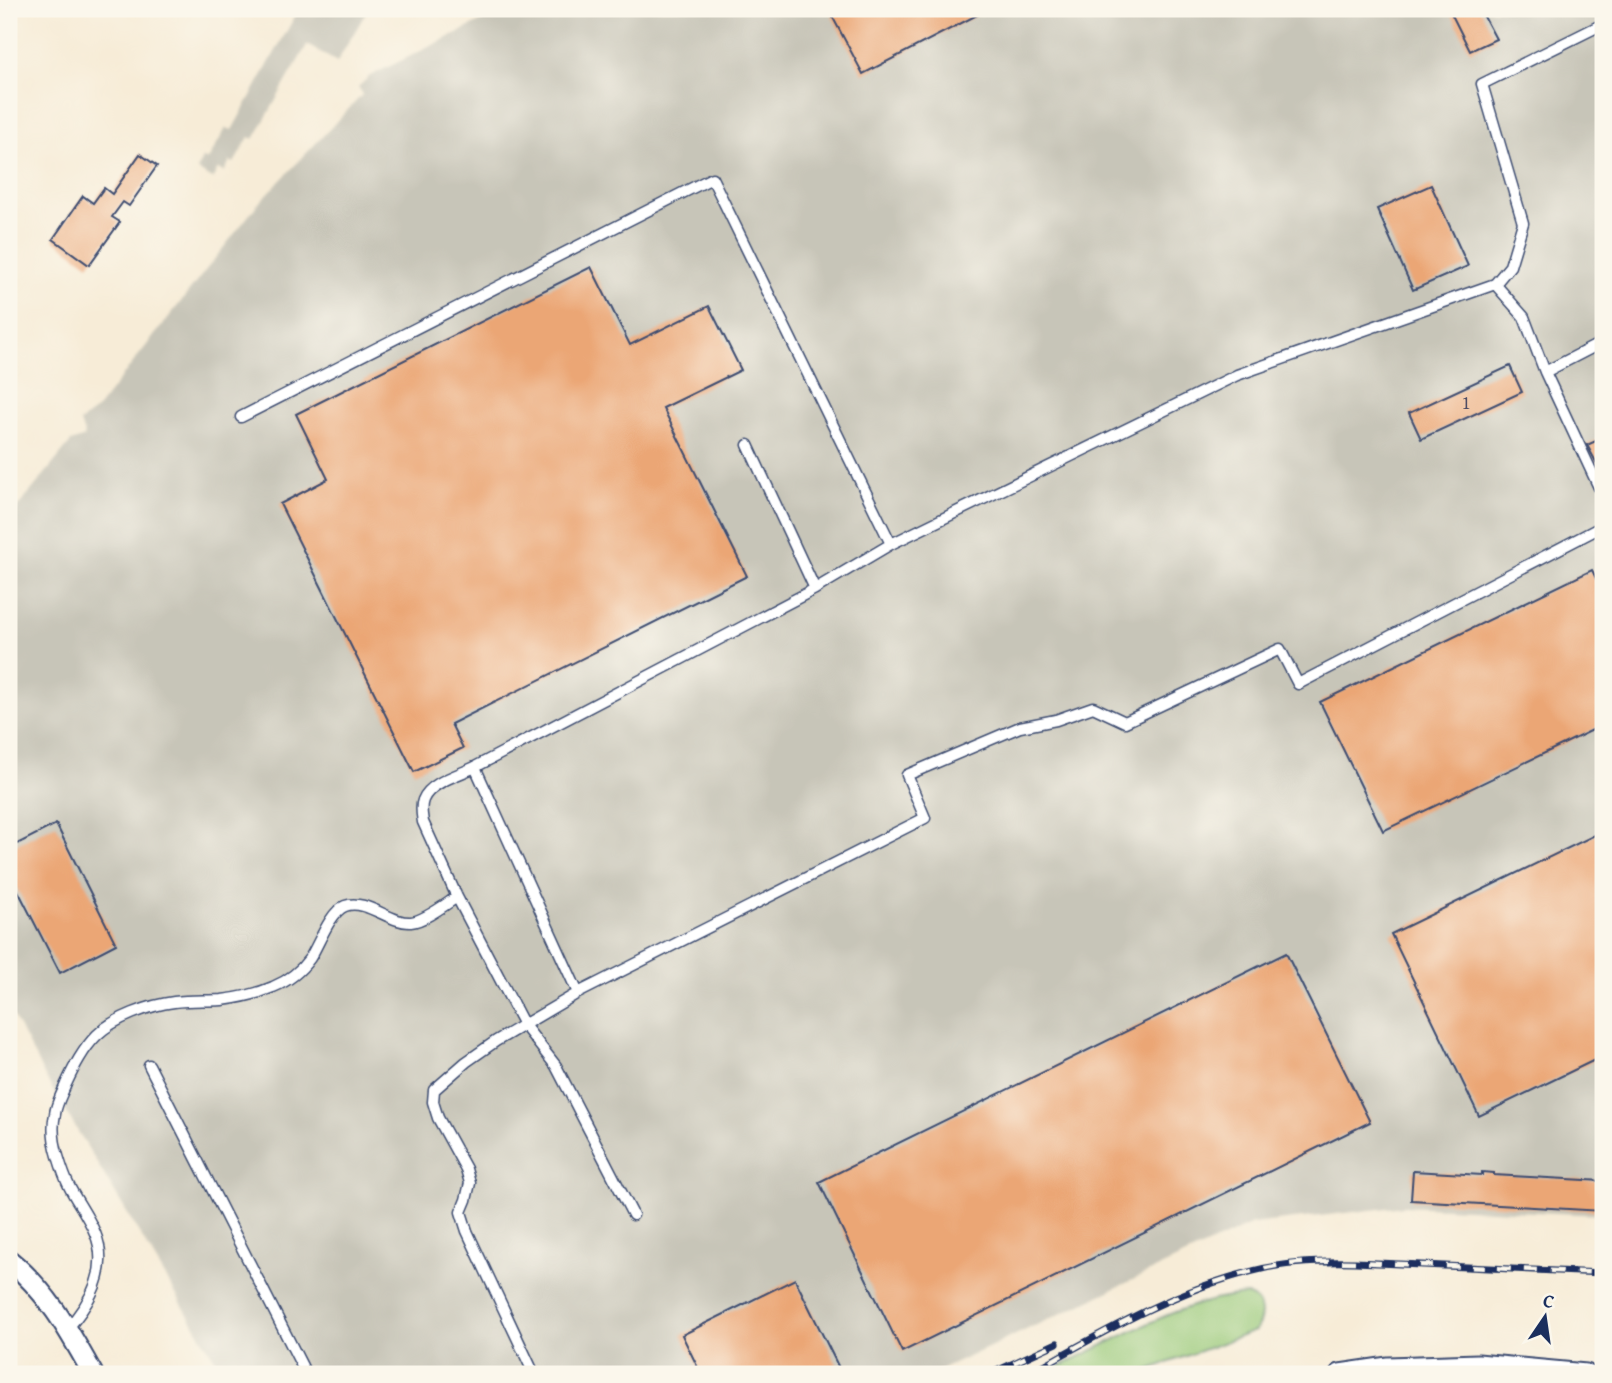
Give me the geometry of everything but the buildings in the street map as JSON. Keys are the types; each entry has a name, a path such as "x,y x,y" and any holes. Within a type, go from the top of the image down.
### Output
{"street":[{"path":"9,1260 48,1299 93,1374"},
{"path":"1340,1374 1388,1367 1478,1364 1586,1374"}],"lane":[{"path":"633,1215 556,1066 524,1025 457,897 423,822 422,800 429,791 815,589 891,544 1237,375 1495,284 1510,266 1522,223 1482,84 1603,24"},
{"path":"242,417 712,178 891,544"},
{"path":"1495,284 1524,317 1545,372 1603,496"},
{"path":"1545,372 1603,342"},
{"path":"748,445 815,589"},
{"path":"534,1374 467,1231 461,1212 470,1183 466,1169 438,1118 433,1102 434,1090 466,1062 496,1041 578,993 925,818 907,775 1020,727 1056,720 1093,707 1125,722 1280,649 1298,684 1603,526"},
{"path":"475,767 578,993"},
{"path":"67,1329 88,1302 95,1287 101,1255 94,1231 62,1169 56,1150 55,1113 71,1073 96,1036 111,1023 172,1002 226,1000 254,994 288,981 309,959 336,911 349,904 403,922 412,922 457,897"},
{"path":"149,1065 306,1374"}],"shaded area":[{"path":"299,9 368,9 337,62 307,45 254,139 249,137 234,163 230,161 224,172 218,169 212,179 197,170 203,158 208,160 226,128 232,130"},
{"path":"506,9 1603,9 1603,1215 1404,1206 1252,1224 932,1374 224,1374 47,1080 9,1008 9,518 71,442 85,437 80,422 95,411 257,205 363,94 358,87 370,76"}],"green space":[{"path":"1247,1295 1257,1302 1261,1310 1255,1331 1137,1374 1045,1374 1179,1311 1212,1300"}],"railway":[{"path":"1028,1374 1109,1329 1165,1302 1223,1280 1278,1266 1355,1262 1603,1273"},
{"path":"990,1374 1057,1343"}]}
